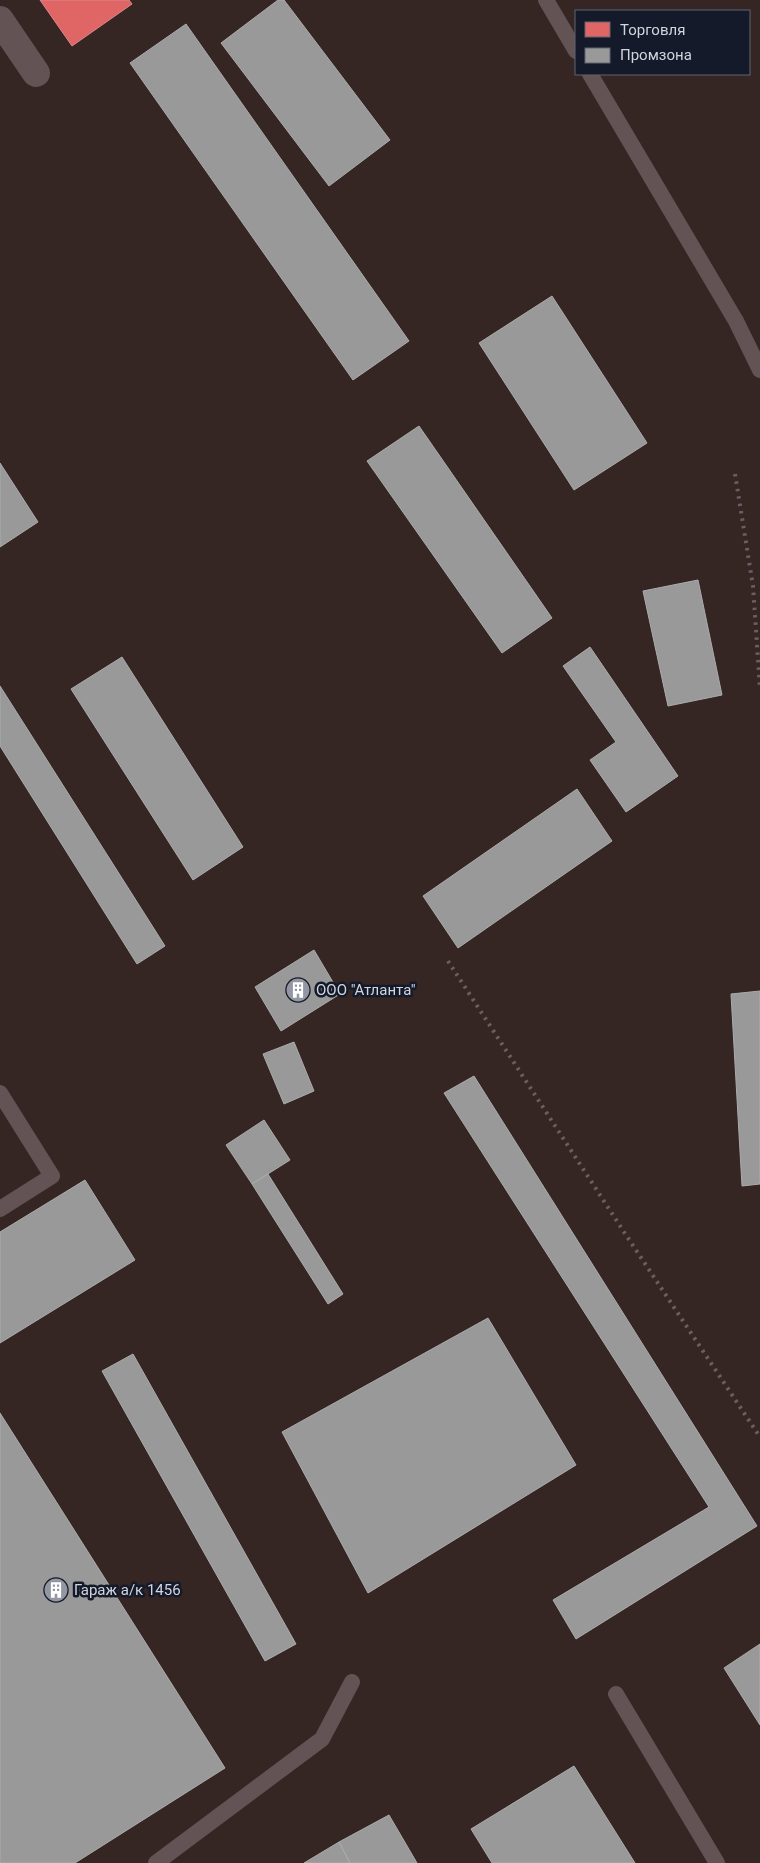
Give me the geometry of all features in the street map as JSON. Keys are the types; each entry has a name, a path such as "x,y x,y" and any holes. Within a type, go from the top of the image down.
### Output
{"street":[{"path":"0,20 36,73"}],"lane":[{"path":"546,0 575,49"},
{"path":"591,75 736,320 760,370"},
{"path":"0,1093 52,1176 0,1209"},
{"path":"156,1863 322,1739 352,1682"},
{"path":"616,1694 717,1863"}],"shaded area":[{"path":"0,0 760,0 760,1863 0,1863"}],"building: Торговля":[{"path":"40,0 129,0 132,4 72,46"}],"building: Промзона":[{"path":"278,0 284,0 390,140 329,186 221,43"},
{"path":"186,24 409,341 353,380 130,63"},
{"path":"552,296 647,443 574,490 479,343"},
{"path":"419,426 552,618 502,653 367,461"},
{"path":"0,463 38,522 0,547"},
{"path":"698,580 722,695 668,706 643,591"},
{"path":"590,647 678,776 626,812 590,760 616,742 563,666"},
{"path":"122,657 243,847 193,880 71,689"},
{"path":"0,686 165,946 137,964 0,746"},
{"path":"577,789 612,841 458,948 423,896"},
{"name":"ООО \"Атланта\"","path":"314,950 340,994 281,1031 255,987"},
{"path":"760,991 760,1184 742,1186 731,994"},
{"path":"294,1042 314,1091 284,1104 263,1054"},
{"path":"474,1076 757,1526 576,1639 553,1600 709,1507 444,1093"},
{"path":"264,1120 290,1160 252,1184 226,1145"},
{"path":"268,1174 343,1294 328,1304 252,1184"},
{"path":"85,1180 135,1260 0,1343 0,1232"},
{"path":"488,1318 576,1465 368,1593 282,1432"},
{"path":"133,1354 296,1644 265,1661 102,1371"},
{"name":"Гараж а/к 1456","path":"0,1413 225,1768 75,1863 0,1863"},
{"path":"760,1644 760,1725 724,1668"},
{"path":"574,1766 635,1863 492,1863 471,1829"},
{"path":"389,1815 417,1863 350,1863 339,1842"},
{"path":"339,1842 350,1863 304,1863"}],"railway":[{"path":"735,474 753,586 760,689"},
{"path":"448,961 760,1437"}],"place":[{"name":"ООО \"Атланта\"","path":"298,990"},
{"name":"Гараж а/к 1456","path":"56,1590"}]}
